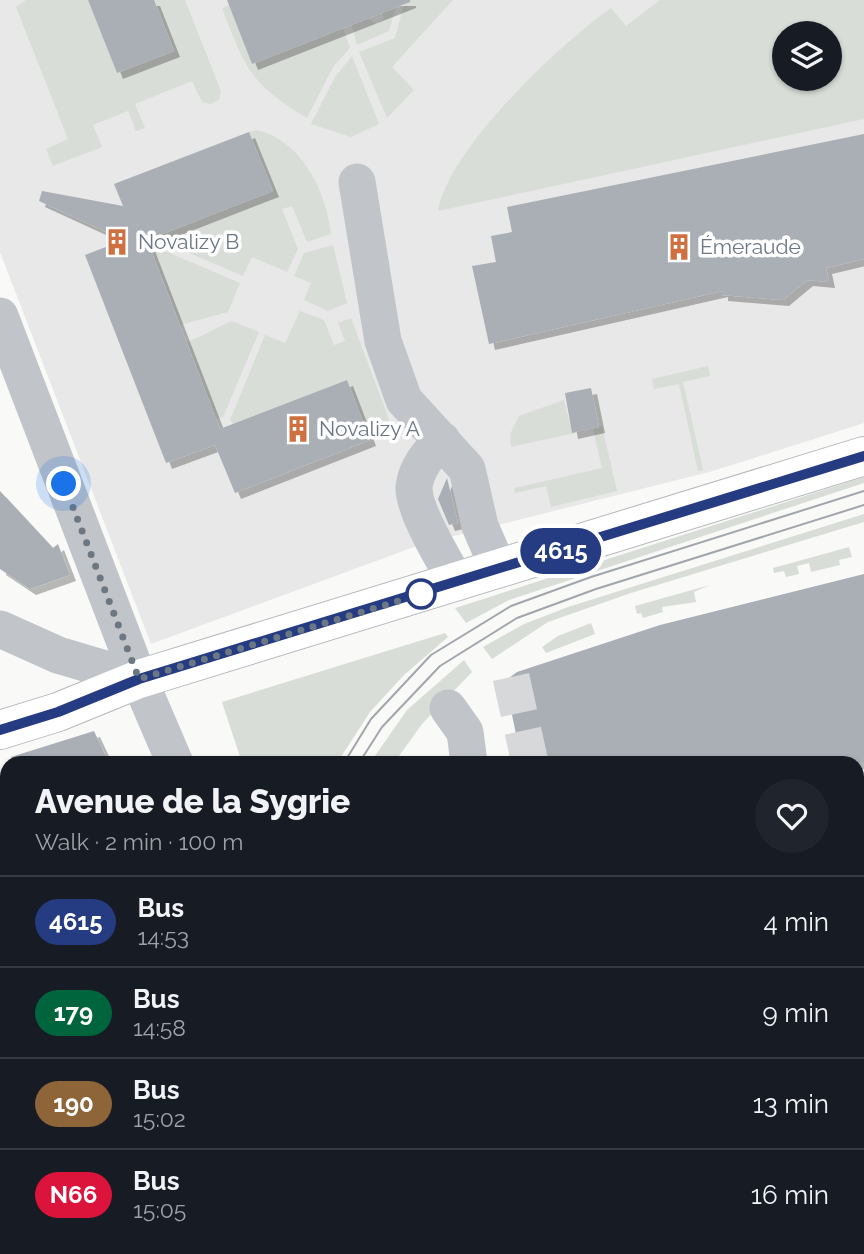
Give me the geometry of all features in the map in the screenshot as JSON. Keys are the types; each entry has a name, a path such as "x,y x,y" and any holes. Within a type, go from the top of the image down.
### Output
{"main road":[{"path":"0,730 58,712 139,679 864,456"}],"street":[{"path":"356,183 383,341 404,400 467,469 480,526 499,570"},
{"path":"0,316 170,756"},
{"path":"442,440 424,458 414,488 431,538 457,583"},
{"path":"0,629 58,655 139,679"},
{"path":"448,708 465,732 468,756"}],"shaded area":[{"path":"0,0 864,0 864,423 713,471 422,544 151,644 0,252"},
{"path":"26,0 88,0 117,73 174,51 154,0 185,0 221,91 219,100 210,104 202,102 192,81 135,104 145,128 136,131 128,111 93,125 102,147 53,166 46,149 68,139 16,7"},
{"path":"398,0 389,31 357,45 350,19 354,8 376,24 384,19 382,9"},
{"path":"405,0 453,0 392,67 414,90 387,118 359,52 395,38"},
{"path":"660,0 864,0 864,119 438,211 446,186 462,158 484,129 536,72 611,8 626,26"},
{"path":"229,5 252,64 333,32 341,22 350,48 333,67 307,118 273,95 252,73 237,46 222,8"},
{"path":"352,56 379,124 351,137 311,124 335,77"},
{"path":"257,130 287,145 309,170 324,201 331,234 307,242 292,206 282,209 298,249 287,272 252,257 243,276 161,241 158,236 272,191 249,132"},
{"path":"333,245 347,303 328,311 304,300 311,283 294,276 304,253"},
{"path":"158,248 240,283 228,312 180,325 152,252"},
{"path":"300,311 324,320 334,345 345,341 338,323 351,318 389,419 386,431 381,435 370,440 347,380 233,424 230,420 265,335 285,343"},
{"path":"232,321 259,332 223,417 216,419 187,342"},
{"path":"708,366 710,376 683,382 703,470 698,471 679,384 654,389 652,379"},
{"path":"564,400 572,433 602,426 617,491 551,507 546,486 515,493 514,488 602,468 593,429 511,447 510,434 519,416"},
{"path":"864,477 864,483 509,600 466,623 455,608"},
{"path":"864,514 864,522 631,593 548,622 492,659 483,647 524,624 568,607"},
{"path":"849,547 852,557 839,560 840,565 811,572 809,563 797,566 799,574 786,577 784,571 774,573 773,568"},
{"path":"710,585 694,592 696,602 662,607 663,612 643,618 641,613 637,614 635,606"},
{"path":"591,623 595,634 546,653 542,647 558,636"},
{"path":"445,633 448,637 404,675 370,712 342,756 240,756 222,702"},
{"path":"464,660 472,672 422,724 399,756 375,756 407,710"}],"building":[{"path":"88,0 154,0 174,51 117,73"},
{"path":"227,0 410,0 410,2 252,64"},
{"path":"249,132 273,191 147,240 220,429 347,380 370,440 235,493 215,445 166,463 85,255 124,240 39,201 42,191 123,206 114,184"},
{"name":"Émeraude","path":"864,134 864,259 826,268 829,282 807,280 783,300 722,295 722,291 489,344 472,266 496,262 491,236 512,232 507,207"},
{"path":"591,388 599,427 572,433 565,393"},
{"path":"447,478 458,523 449,525 438,499"},
{"path":"0,491 53,548 58,544 70,575 30,589 0,569"},
{"path":"864,574 864,756 521,756 505,681 517,672 660,625"},
{"path":"94,731 106,756 14,756"}],"tunnel":[{"path":"511,677 528,756"}],"tram line":[{"path":"348,756 371,719 431,655 511,606 591,577 864,491"},
{"path":"363,756 382,727 440,666 517,618 596,589 864,505"}],"bus line":[{"name":"4615","path":"0,730 58,712 139,679 864,456"}],"place":[{"name":"Novalizy B","path":"117,242"},
{"name":"Émeraude","path":"679,247"},
{"name":"Novalizy A","path":"298,429"}],"route":[{"path":"64,484 139,679 425,593 421,594"}]}
